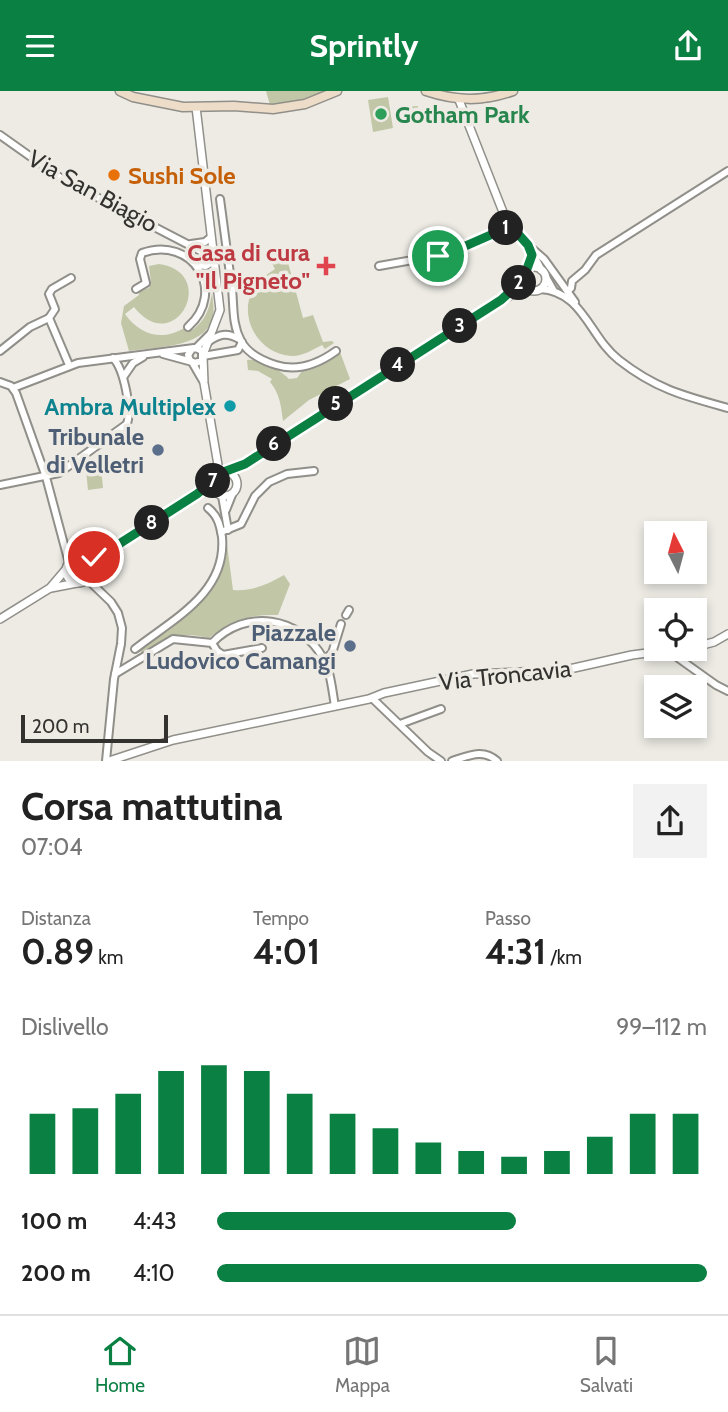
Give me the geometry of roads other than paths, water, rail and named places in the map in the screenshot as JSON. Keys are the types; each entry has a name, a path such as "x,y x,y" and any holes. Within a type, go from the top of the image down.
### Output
{"main road":[{"path":"120,91 133,97 196,107 280,109 305,104 337,91"},
{"path":"426,91 459,100 489,98 513,91"}],"street":[{"path":"459,100 500,206 511,226 543,257 607,349 629,367 677,394 728,408"},
{"path":"123,377 134,362 154,353 198,362 203,356 220,310 196,107"},
{"name":"Via San Biagio","path":"0,135 62,179 214,259"},
{"path":"568,291 573,280 597,255 728,171"},
{"path":"203,356 238,350 241,341 235,326 220,199"},
{"path":"209,218 222,216"},
{"path":"379,267 446,254 511,226"},
{"path":"189,244 203,243 211,237"},
{"path":"528,245 554,291"},
{"path":"135,289 146,283 140,258 143,253 158,249 171,250 187,257 203,277 205,288 204,305 188,327"},
{"path":"525,280 532,255"},
{"path":"196,265 206,267 214,259"},
{"path":"89,567 105,553 197,494 214,479 245,464 501,300 525,280 531,268 541,269"},
{"path":"203,277 216,279"},
{"path":"540,289 545,284 546,277"},
{"path":"0,351 30,327 50,318 55,310 50,291 71,278"},
{"path":"525,280 533,291 554,291 578,306"},
{"path":"219,300 233,299"},
{"path":"220,310 233,309"},
{"path":"50,318 69,365"},
{"path":"204,383 189,353 212,331"},
{"path":"208,342 218,335 226,334 241,341 257,356 290,368 312,364 336,351"},
{"path":"13,388 69,365 195,348 202,351 204,383 218,465 214,488 220,495 225,511 221,563 208,590 135,649"},
{"path":"0,485 46,477 63,471 127,424 129,415 123,377 120,365 113,358"},
{"path":"0,382 13,388 46,477 70,580 83,581 111,602 121,621 107,761"},
{"path":"225,511 237,489 237,481 245,464"},
{"path":"218,465 234,475 237,481"},
{"path":"225,531 242,522 255,496 269,482 287,474 314,471"},
{"path":"197,494 209,492 232,495"},
{"path":"208,508 225,531"},
{"path":"50,588 68,566 105,553"},
{"path":"2,617 50,588 83,581 90,573 89,567 79,560"},
{"path":"212,643 223,632 254,620 287,625 302,634 324,660 335,706"},
{"path":"324,660 332,653 341,624"},
{"path":"707,644 728,634"},
{"path":"115,674 173,639 212,643 223,655 262,648"},
{"name":"Via Troncavia","path":"107,761 167,741 476,674 561,670 644,654"},
{"path":"682,661 728,691"},
{"path":"372,698 428,752 441,761"},
{"path":"400,725 441,709"},
{"path":"452,761 479,753 489,755 497,761"}],"place":[{"name":"Gotham Park","path":"381,114"},
{"name":"Sushi Sole","path":"114,175"},
{"name":"Casa di cura \"Il Pigneto\"","path":"326,266"},
{"name":"Ambra Multiplex","path":"230,406"},
{"name":"Tribunale di Velletri","path":"158,450"},
{"name":"Piazzale Ludovico Camangi","path":"350,646"}]}
